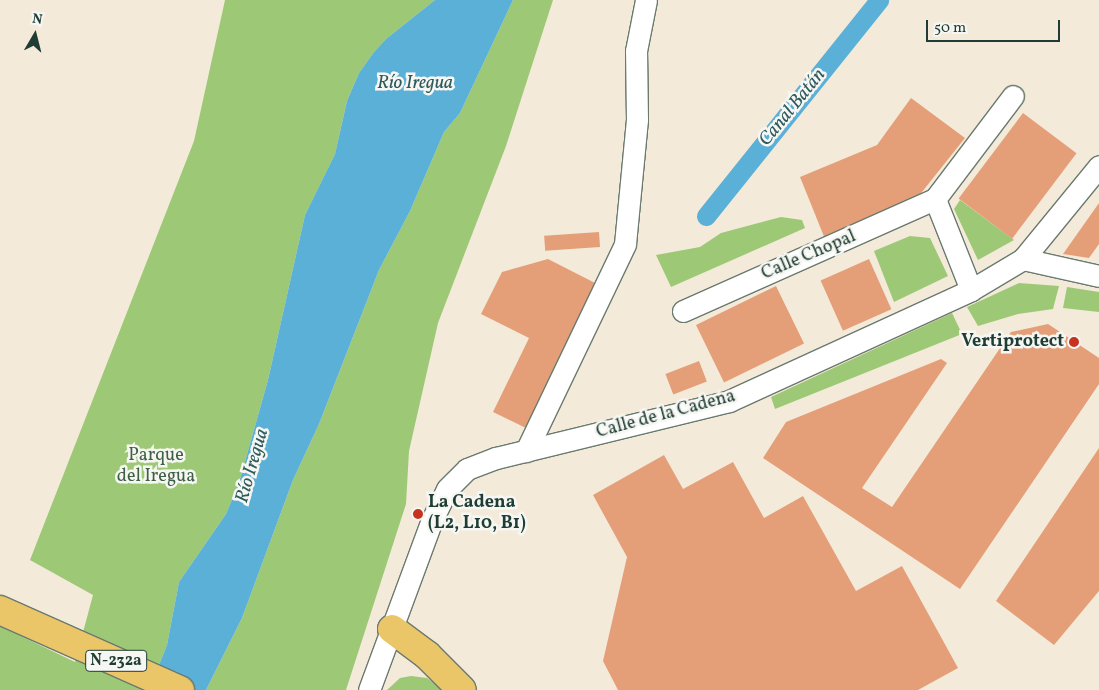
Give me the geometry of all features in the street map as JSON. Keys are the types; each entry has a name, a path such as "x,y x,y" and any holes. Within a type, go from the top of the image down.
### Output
{"main road":[{"name":"N-232a","path":"0,599 52,632"},
{"name":"N-232a","path":"0,610 180,690"},
{"path":"392,629 426,655 462,690"}],"street":[{"path":"526,451 625,244 636,120 636,51 646,0"},
{"name":"Calle Chopal","path":"682,311 935,199 1013,96"},
{"name":"Calle de la Cadena","path":"369,690 432,520 447,489 467,469 526,451 729,401 971,290 1023,259 1099,166"},
{"path":"935,199 971,290"},
{"path":"1023,259 1099,276"}],"green space":[{"name":"Parque del Iregua","path":"225,0 435,0 386,39 374,52 359,73 347,101 335,154 305,215 268,380 239,483 226,514 179,582 167,645 149,690 0,690 0,626 75,662 93,595 30,560 194,141"},
{"path":"513,0 553,0 506,146 438,323 409,451 406,504 346,690 206,690 242,618 293,480 319,424 379,270 410,211 444,132 460,113"},
{"path":"960,200 1014,240 978,260 954,209"},
{"path":"781,217 802,220 805,228 671,287 656,255 700,247 721,233"},
{"path":"910,236 930,238 948,276 894,302 874,251"},
{"path":"1019,283 1059,286 1053,309 1018,314 978,326 967,307"},
{"path":"1067,287 1099,292 1099,312 1063,308"},
{"path":"952,313 962,334 775,409 771,397"},
{"path":"411,676 427,678 443,690 387,690 400,678"}],"water":[{"name":"Río Iregua","path":"435,0 513,0 460,113 444,132 410,211 379,270 319,424 293,480 242,618 206,690 149,690 167,645 179,582 226,514 239,483 268,380 305,215 335,154 347,101 359,73 374,52 386,39"}],"building":[{"path":"911,98 965,138 918,197 825,239 800,177 877,145"},
{"path":"1023,113 1077,153 1012,239 959,198"},
{"path":"1099,203 1099,244 1089,258 1063,254"},
{"path":"599,232 600,247 545,251 544,236"},
{"path":"548,259 601,286 530,430 493,412 529,338 481,314 502,272"},
{"path":"869,259 891,309 843,331 821,281"},
{"path":"776,286 804,344 724,383 696,325"},
{"path":"1048,324 1099,358 1099,384 960,589 763,458 786,422 941,359 947,363 862,488 892,507 1011,332"},
{"path":"699,361 707,382 673,394 665,374"},
{"path":"1099,448 1099,591 1054,645 996,601"},
{"path":"664,455 683,489 733,462 764,518 803,496 856,591 902,566 958,668 918,690 618,690 603,661 627,557 593,495"}],"waterway":[{"name":"Canal Batán","path":"706,216 879,0"}],"place":[{"name":"Vertiprotect","path":"1074,342"},
{"name":"La Cadena (L2, L10, B1)","path":"418,514"}]}
